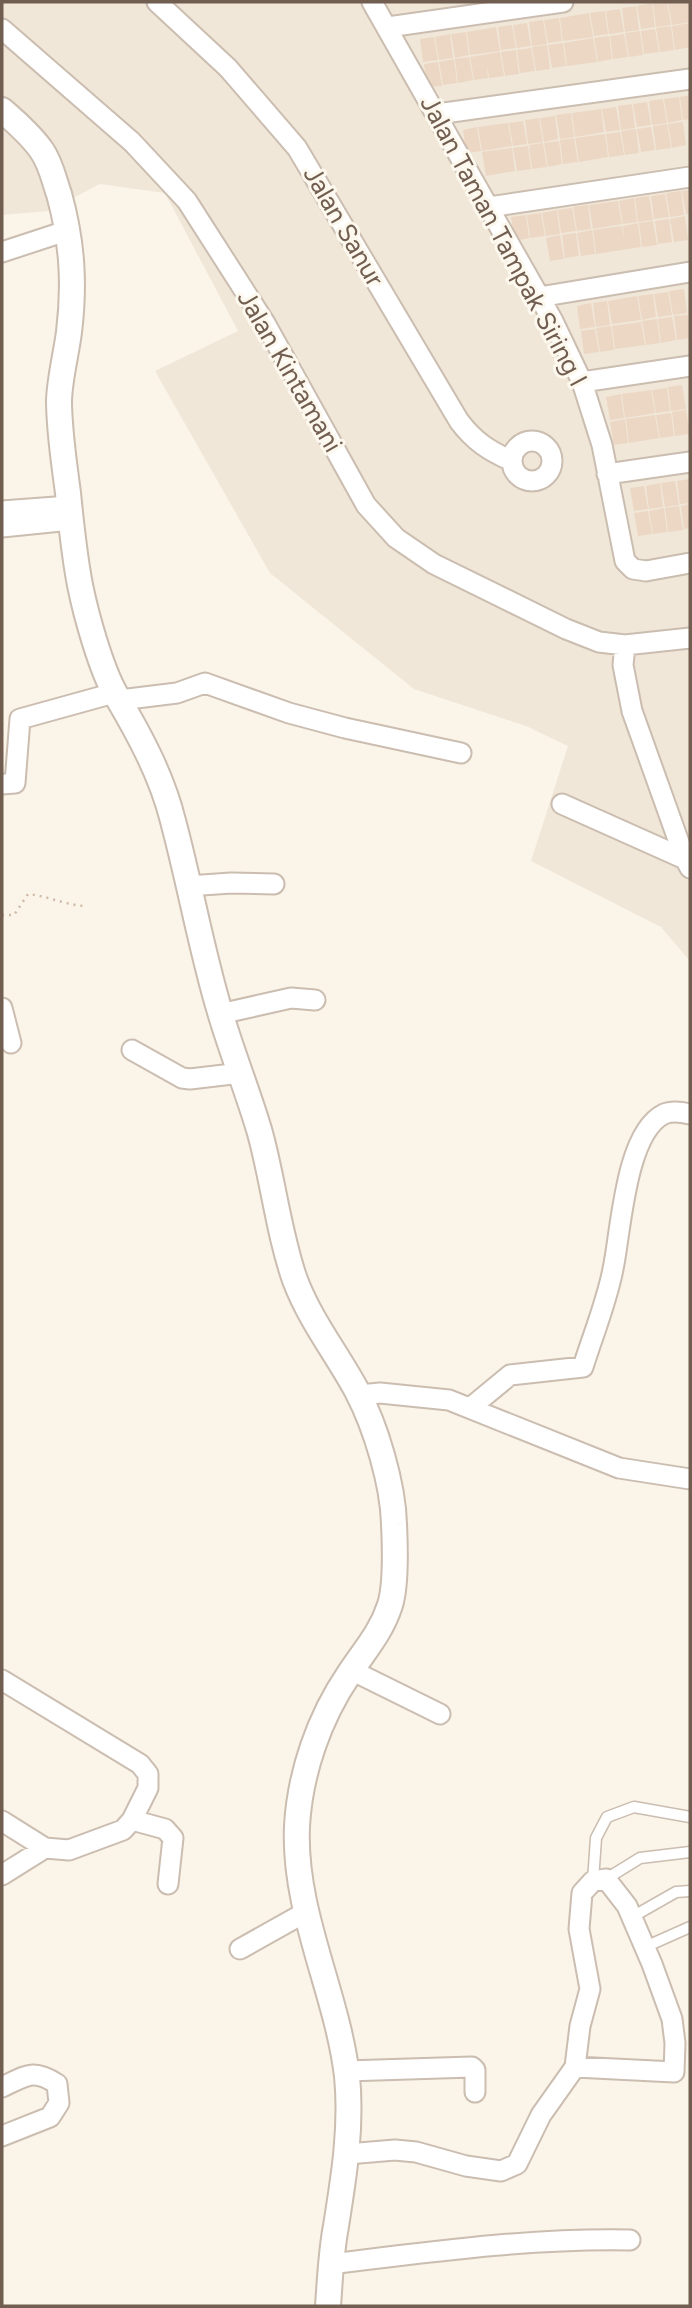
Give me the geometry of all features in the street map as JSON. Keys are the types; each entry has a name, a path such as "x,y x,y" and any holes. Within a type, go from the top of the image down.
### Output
{"street":[{"name":"Jalan Sanur","path":"157,2 228,68 297,148 459,421 471,437 487,450 512,461"},
{"name":"Jalan Taman Tampak Siring I","path":"373,2 489,206 582,382 596,420 625,561 633,569 646,571 690,563"},
{"path":"387,27 563,2"},
{"name":"Jalan Kintamani","path":"2,29 132,142 187,201 265,323 366,505 396,538 434,564 566,629 599,642 625,645 690,638"},
{"path":"437,114 690,79"},
{"path":"2,110 44,153 69,230 72,257 69,332 61,367 59,414 80,584 91,628 117,696 164,791 173,818 220,1014 260,1133 294,1277 320,1330 359,1395 391,1493 394,1586 389,1606 377,1633 364,1656 351,1671 316,1740 308,1760 297,1831 306,1912 346,2071 349,2103 347,2154 331,2263 328,2306"},
{"path":"489,206 690,177"},
{"path":"2,252 69,230"},
{"path":"539,297 690,272"},
{"path":"582,382 690,366"},
{"path":"607,474 690,462"},
{"path":"2,511 70,513"},
{"path":"2,527 70,513"},
{"path":"625,645 623,665 632,711 688,864"},
{"path":"2,784 15,783 20,719 117,696 177,693 205,683 289,713 461,752"},
{"path":"562,804 688,864"},
{"path":"188,886 274,884"},
{"path":"220,1014 291,998 315,1000"},
{"path":"2,1008 12,1043"},
{"path":"132,1050 182,1078 241,1073"},
{"path":"470,1408 510,1375 583,1367 613,1272 625,1185 634,1158 653,1122 671,1112 690,1114"},
{"path":"359,1395 380,1393 434,1398 470,1408 619,1468 690,1479"},
{"path":"351,1671 440,1714"},
{"path":"2,1681 140,1764 148,1774 148,1788 132,1820 123,1830 69,1850 45,1848 2,1821"},
{"path":"132,1820 165,1829 173,1838 167,1884"},
{"path":"2,1875 45,1848"},
{"path":"347,2154 395,2150 415,2152 466,2166 501,2171 517,2164 541,2115 575,2067 580,2026 590,1989 579,1928 582,1893 599,1880 627,1906 645,1947 672,2019 682,2074 575,2067"},
{"path":"240,1949 306,1912"},
{"path":"346,2071 472,2067 475,2070 475,2092"},
{"path":"2,2087 27,2075 43,2074 57,2084 59,2103 50,2117 2,2136"},
{"path":"331,2263 533,2242 630,2240"}],"lane":[{"path":"690,1817 634,1807 607,1817 596,1838 599,1880 640,1858 690,1852"},
{"path":"632,1917 676,1892 690,1891"},
{"path":"645,1947 690,1927"}],"path":[{"path":"2,915 14,915 28,894 65,905 85,906"}],"shaded area":[{"path":"2,2 690,2 690,961 661,927 531,861 568,746 526,726 414,689 270,573 155,371 238,331 165,193 100,184 48,211 2,215"}],"building":[{"path":"667,2 671,25 656,27 653,3"},
{"path":"668,2 690,2 690,22 672,25"},
{"path":"652,3 655,27 641,29 637,6"},
{"path":"636,6 639,30 625,32 622,8"},
{"path":"620,9 624,32 609,34 606,11"},
{"path":"605,11 608,34 594,36 590,13"},
{"path":"589,13 593,37 563,41 560,18"},
{"path":"559,18 562,41 548,43 544,20"},
{"path":"543,20 547,44 532,46 529,22"},
{"path":"527,23 531,46 517,48 513,25"},
{"path":"690,23 690,47 675,50 672,26"},
{"path":"512,25 516,48 501,50 498,27"},
{"path":"671,26 674,50 660,52 656,28"},
{"path":"496,27 500,51 470,55 467,32"},
{"path":"655,29 659,52 644,54 641,31"},
{"path":"640,31 643,55 629,57 625,33"},
{"path":"466,32 469,55 455,58 451,34"},
{"path":"450,34 453,58 439,60 435,37"},
{"path":"624,34 628,57 613,59 610,36"},
{"path":"609,36 612,59 598,62 594,38"},
{"path":"434,37 438,60 423,62 420,39"},
{"path":"593,38 597,62 567,66 564,43"},
{"path":"563,43 566,66 552,68 548,45"},
{"path":"547,45 550,69 536,71 532,47"},
{"path":"531,48 535,71 520,73 517,50"},
{"path":"516,50 519,74 505,76 501,52"},
{"path":"500,52 504,76 489,78 487,65 488,78 474,80 470,57"},
{"path":"469,57 473,80 458,83 455,59"},
{"path":"454,59 457,83 443,85 439,62"},
{"path":"438,62 442,86 427,87 424,64"},
{"path":"690,95 690,119 683,120 680,97"},
{"path":"679,97 682,120 668,123 664,99"},
{"path":"663,99 667,123 652,125 649,101"},
{"path":"647,102 651,125 637,127 633,104"},
{"path":"632,104 635,128 621,130 618,106"},
{"path":"616,107 620,130 606,132 602,109"},
{"path":"601,109 604,132 575,137 572,113"},
{"path":"571,113 574,137 560,139 556,115"},
{"path":"555,116 558,139 544,142 540,118"},
{"path":"539,118 543,142 528,144 525,120"},
{"path":"523,121 527,144 513,146 509,123"},
{"path":"683,122 686,145 672,148 668,124"},
{"path":"508,123 512,146 482,151 478,127"},
{"path":"667,124 671,148 656,150 653,126"},
{"path":"477,127 481,151 466,153 463,130"},
{"path":"651,127 655,150 641,152 637,129"},
{"path":"636,129 639,153 625,155 621,131"},
{"path":"620,132 624,155 609,157 606,134"},
{"path":"605,134 608,157 579,162 575,138"},
{"path":"574,138 578,162 563,164 560,140"},
{"path":"559,141 562,164 548,167 544,143"},
{"path":"543,143 547,167 532,169 529,145"},
{"path":"528,146 531,169 517,171 513,148"},
{"path":"512,148 515,171 486,176 482,152"},
{"path":"690,190 690,214 686,214 682,191"},
{"path":"681,191 684,215 670,217 666,193"},
{"path":"665,194 669,217 654,219 651,196"},
{"path":"649,196 653,220 638,222 635,198"},
{"path":"634,198 637,222 623,224 619,201"},
{"path":"618,201 622,224 593,229 589,205"},
{"path":"588,205 591,229 577,231 573,207"},
{"path":"572,208 576,231 561,233 558,210"},
{"path":"557,210 560,234 546,236 542,213"},
{"path":"541,213 545,236 530,238 527,215"},
{"path":"526,215 529,238 515,241 511,217"},
{"path":"685,216 688,240 674,242 670,219"},
{"path":"669,219 672,242 658,244 655,221"},
{"path":"653,221 657,245 642,247 639,223"},
{"path":"638,223 641,247 596,254 593,230 622,226 624,239 623,226"},
{"path":"592,230 595,254 581,256 577,233"},
{"path":"576,233 579,256 565,258 562,235"},
{"path":"560,235 564,259 550,261 546,238"},
{"path":"684,289 687,313 673,315 669,291"},
{"path":"668,292 672,315 658,317 654,294"},
{"path":"653,294 656,317 642,320 638,296"},
{"path":"637,296 641,320 612,324 608,301"},
{"path":"607,301 610,325 596,327 593,303"},
{"path":"591,303 595,327 580,329 577,306"},
{"path":"688,315 690,338 677,340 674,316"},
{"path":"672,317 676,340 661,343 658,319"},
{"path":"657,319 660,343 646,345 642,321"},
{"path":"641,322 645,345 615,349 612,326"},
{"path":"611,326 614,350 600,352 596,328"},
{"path":"595,329 599,352 584,354 581,331"},
{"path":"682,385 686,409 671,411 668,387"},
{"path":"667,388 670,411 656,413 652,390"},
{"path":"651,390 655,413 625,418 622,394"},
{"path":"621,394 624,418 610,420 606,397"},
{"path":"686,410 690,434 675,436 672,412"},
{"path":"671,413 674,436 660,438 656,415"},
{"path":"655,415 659,438 629,443 626,419"},
{"path":"625,419 628,443 614,445 610,422"},
{"path":"690,479 690,503 680,504 677,481"},
{"path":"675,481 679,505 665,507 661,483"},
{"path":"660,483 663,507 649,509 646,486"},
{"path":"644,486 648,509 634,511 630,488"},
{"path":"690,504 690,528 684,529 681,506"},
{"path":"679,506 683,530 668,532 665,508"},
{"path":"664,508 667,532 653,534 649,511"},
{"path":"648,511 652,534 638,536 634,513"}]}
